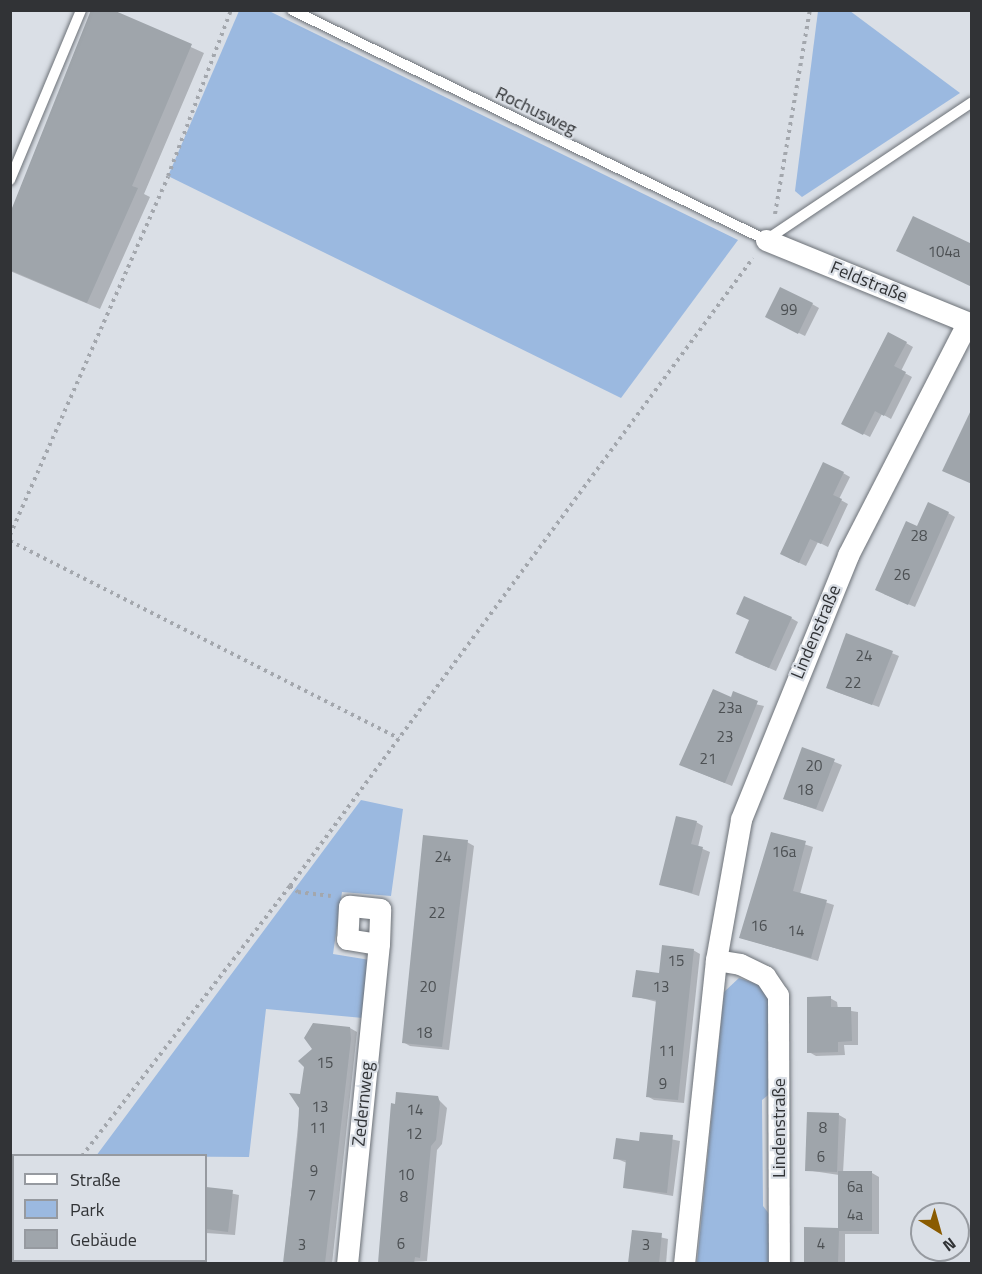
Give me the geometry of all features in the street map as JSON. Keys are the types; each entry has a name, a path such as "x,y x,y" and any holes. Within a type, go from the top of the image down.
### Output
{"street":[{"name":"Feldstraße","path":"766,240 970,324"},
{"name":"Lindenstraße","path":"684,1263 716,960 741,819 781,715 848,555 970,324"},
{"name":"Zedernweg","path":"347,1263 379,944 380,909 349,906"},
{"path":"349,906 347,939 379,944"},
{"name":"Lindenstraße","path":"716,960 740,964 765,976 778,995 779,1263"}],"lane":[{"path":"10,180 81,10"},
{"name":"Rochusweg","path":"292,10 766,240"},
{"path":"766,240 972,102"}],"path":[{"path":"10,535 168,176 231,10"},
{"path":"83,1154 290,886 766,240 776,210 810,10"},
{"path":"10,541 399,738"},
{"path":"290,886 298,892 340,897 349,906"}],"green space":[{"path":"239,11 269,11 738,240 621,398 168,176"},
{"path":"818,11 850,11 960,93 802,197 795,191"},
{"path":"361,800 403,809 391,896 342,892 333,954 370,960 363,1018 266,1009 249,1157 207,1157 207,1154 97,1154"},
{"path":"739,978 763,986 770,997 772,1092 762,1100 763,1206 773,1219 771,1263 697,1263 724,992"}],"building":[{"path":"91,10 113,10 192,44 132,186 138,188 87,303 10,270 10,213"},
{"path":"913,216 972,244 972,287 896,251"},
{"path":"780,287 813,303 798,334 765,317"},
{"path":"888,332 907,342 894,366 906,372 884,416 875,411 863,435 841,424"},
{"path":"972,408 972,484 942,471"},
{"path":"823,462 844,472 833,495 842,499 821,544 810,539 799,563 780,554"},
{"path":"928,502 949,512 908,605 875,590 906,521 917,526"},
{"path":"744,596 792,617 769,668 735,653 749,620 736,614"},
{"path":"846,633 893,651 872,705 826,688"},
{"path":"713,689 731,697 733,691 758,701 725,783 679,765"},
{"path":"802,747 835,759 816,809 783,799"},
{"path":"676,816 697,821 691,844 703,847 692,893 659,885"},
{"path":"771,832 806,841 793,891 827,900 811,958 739,938"},
{"path":"423,835 468,840 442,1047 402,1043"},
{"path":"662,945 694,949 678,1100 646,1097 656,1000 632,997 636,970 659,973"},
{"path":"831,996 831,1007 851,1007 852,1041 838,1042 838,1052 807,1053 807,997"},
{"path":"313,1023 350,1027 351,1039 325,1263 283,1263 298,1136 299,1108 289,1093 300,1094 304,1067 298,1061 312,1049 304,1038"},
{"path":"396,1092 438,1096 440,1103 436,1140 431,1146 420,1258 415,1257 414,1263 378,1263 391,1103 395,1104"},
{"path":"807,1112 839,1113 837,1172 805,1171"},
{"path":"640,1132 673,1135 667,1193 623,1188 626,1160 613,1159 616,1138 639,1141"},
{"path":"838,1171 872,1171 872,1231 839,1231 838,1263 804,1263 804,1227 838,1228"},
{"path":"207,1187 233,1190 228,1232 207,1229"},
{"path":"632,1230 662,1233 659,1263 628,1263"}]}
